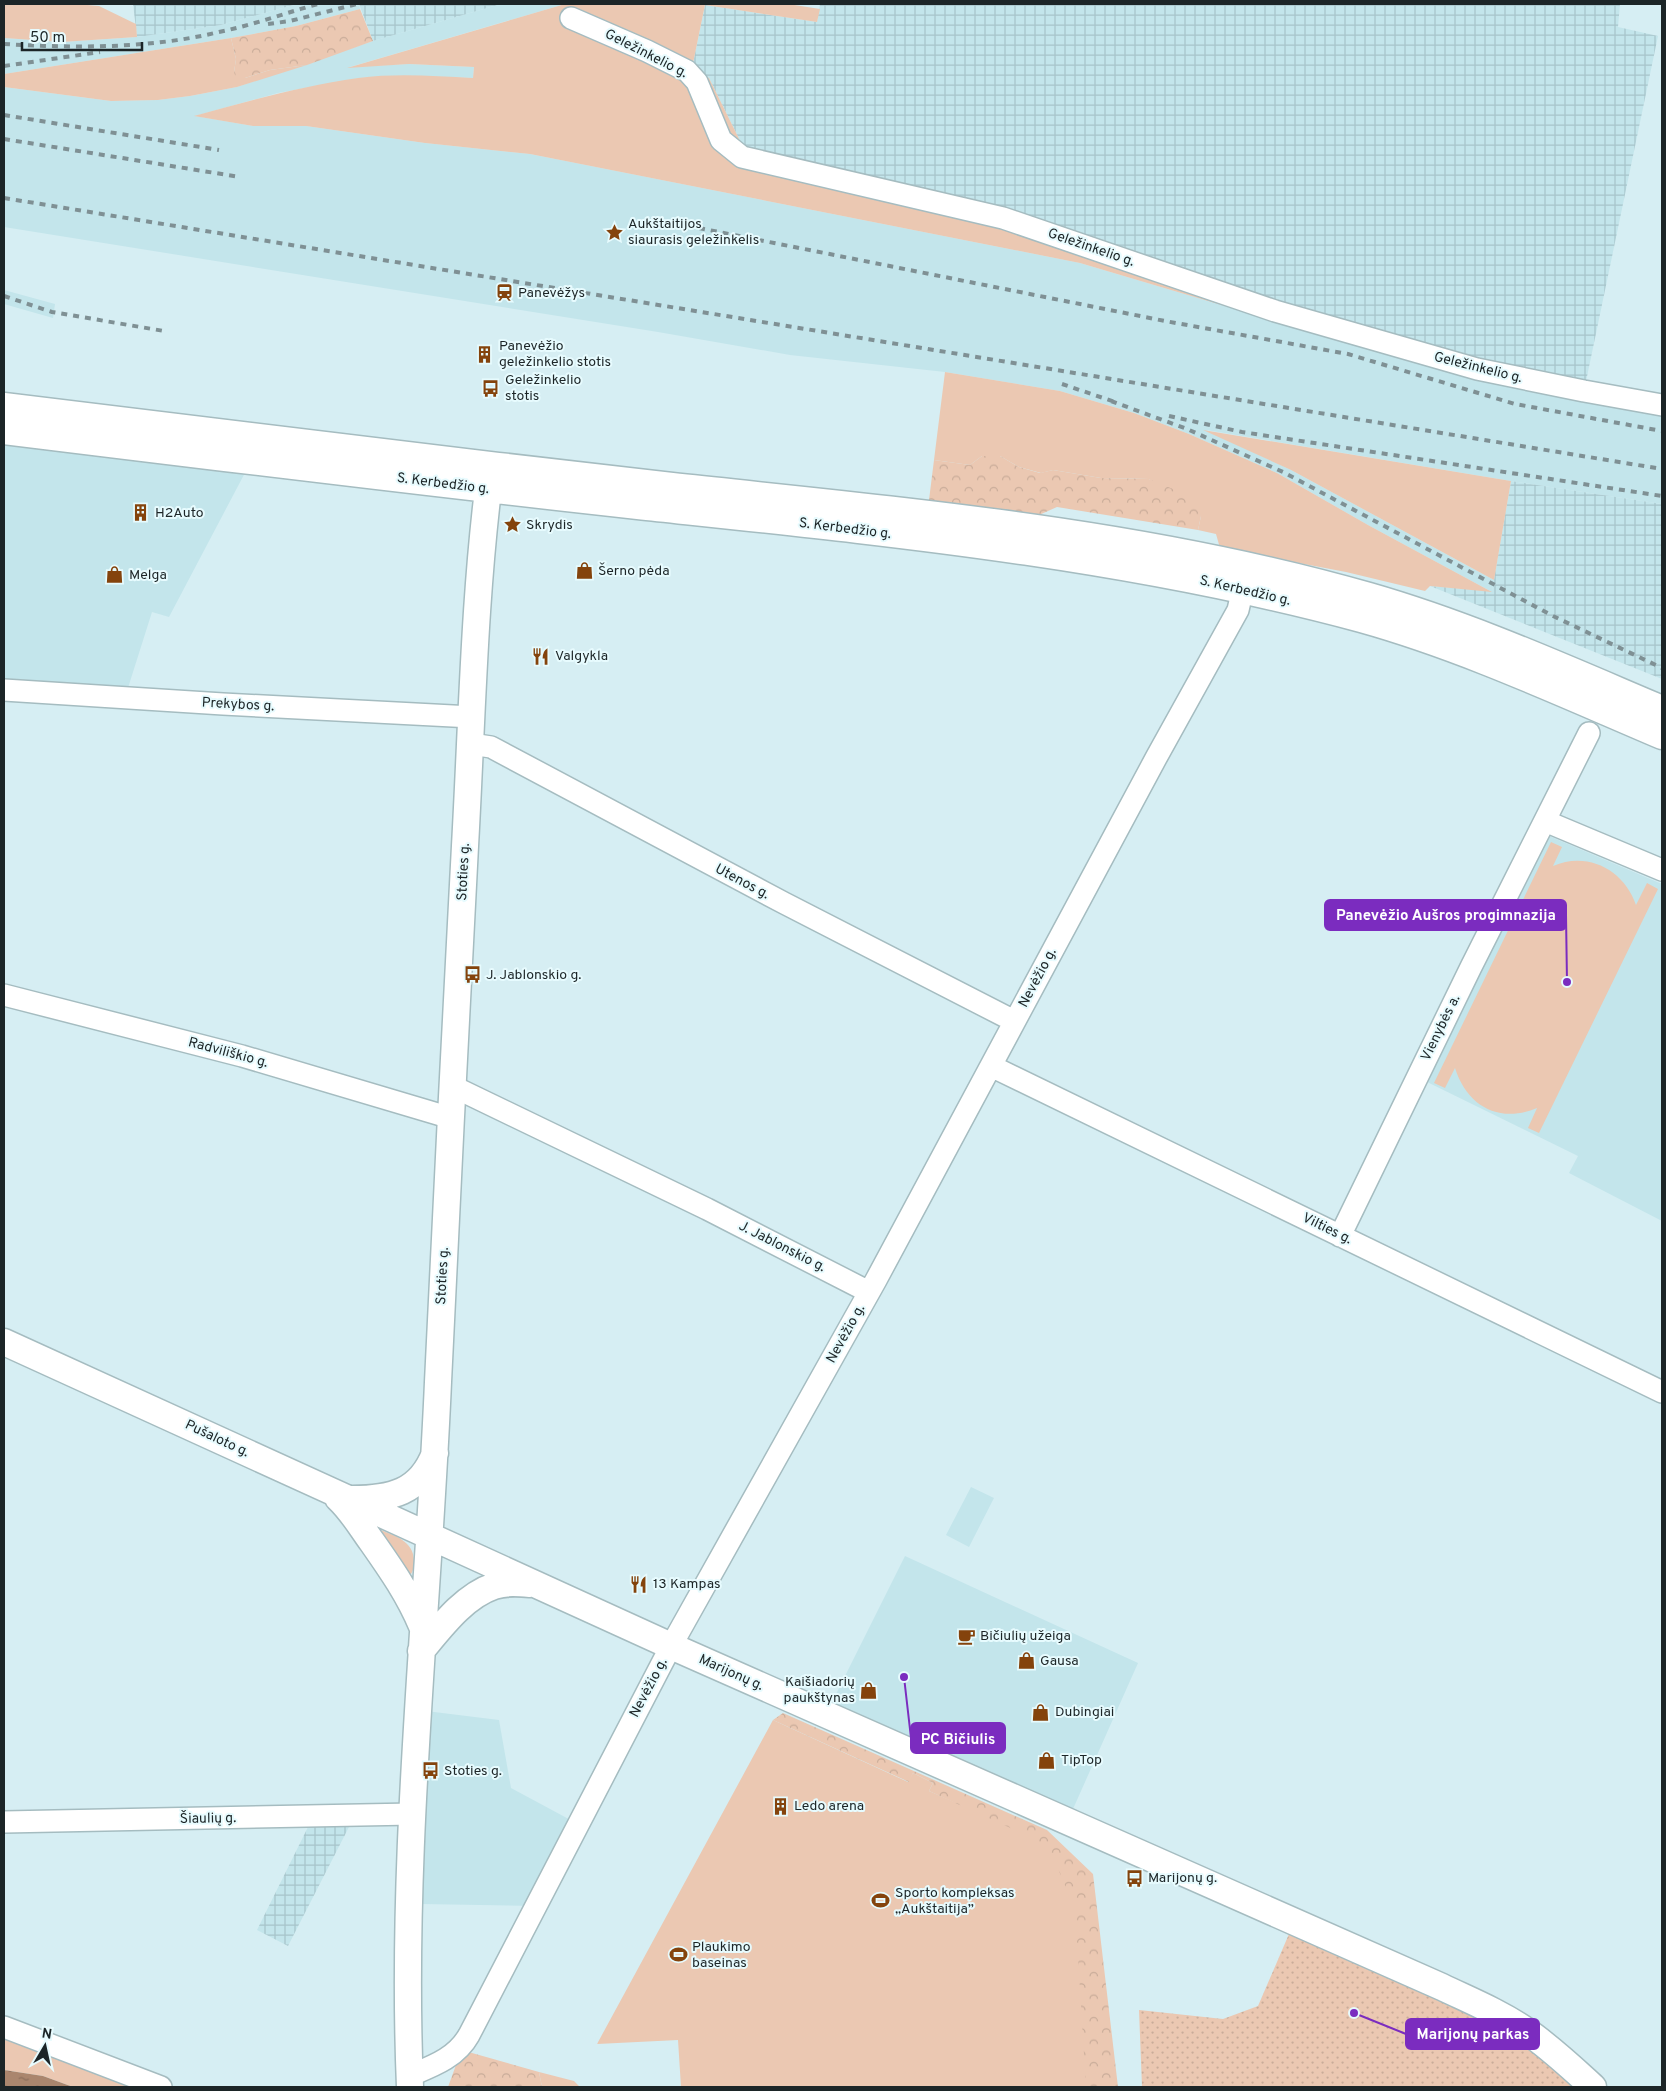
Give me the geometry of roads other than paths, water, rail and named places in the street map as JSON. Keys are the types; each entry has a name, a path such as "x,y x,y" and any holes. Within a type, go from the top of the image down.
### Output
{"main road":[{"name":"S. Kerbedžio g.","path":"4,406 57,425 490,478 1069,532 1126,541 1246,577 1361,619 1456,649 1662,736"},
{"name":"S. Kerbedžio g.","path":"4,431 57,425"},
{"name":"Stoties g.","path":"410,2082 408,1956 413,1814 422,1640 435,1452 452,1086 480,571 490,478"},
{"name":"S. Kerbedžio g.","path":"1246,577 1366,595 1418,610 1471,629 1662,709"},
{"name":"Pušaloto g.","path":"4,1342 430,1536"},
{"path":"339,1496 376,1498 402,1491 424,1474 435,1452"},
{"path":"339,1496 394,1572 410,1600 422,1640 441,1627 475,1596 494,1586 509,1583 534,1584"},
{"name":"Marijonų g.","path":"430,1536 671,1646 1493,2011 1524,2029 1552,2049 1593,2087"}],"street":[{"name":"Geležinkelio g.","path":"571,18 647,51 687,71 697,82 721,140 742,157 1003,218 1275,311 1477,369 1662,405"},
{"name":"Nevėžio g.","path":"410,2082 446,2061 463,2045 671,1646 869,1292 1238,610 1246,577"},
{"name":"Prekybos g.","path":"4,690 244,706 472,717"},
{"name":"Vienybės a.","path":"1340,1236 1471,967 1589,733"},
{"name":"Utenos g.","path":"471,744 491,748 775,899 1014,1022"},
{"path":"1545,821 1662,870"},
{"name":"Radviliškio g.","path":"4,995 242,1056 451,1118"},
{"name":"Vilties g.","path":"991,1066 1662,1392"},
{"name":"J. Jablonskio g.","path":"452,1086 707,1209 869,1292"},
{"name":"Šiaulių g.","path":"4,1822 413,1814"},
{"path":"4,2027 161,2087"}],"water":[{"path":"4,2070 43,2076 73,2087 4,2087"}],"railway":[{"path":"4,44 112,46 166,42 232,29 318,4"},
{"path":"268,24 290,21 357,4"},
{"path":"4,66 100,52"},
{"path":"4,115 219,150"},
{"path":"4,139 240,177"},
{"path":"4,198 1662,469"},
{"path":"699,228 1165,321 1348,354 1515,404 1662,431"},
{"path":"4,296 52,312 164,331"},
{"path":"1062,384 1118,403"},
{"path":"1111,401 1187,429 1283,472 1553,616 1662,668"},
{"path":"1169,416 1242,432 1662,496"}],"place":[{"name":"Aukštaitijos siaurasis geležinkelis","path":"614,232"},
{"name":"Panevėžys","path":"504,293"},
{"name":"Panevėžio geležinkelio stotis","path":"485,354"},
{"name":"Geležinkelio stotis","path":"491,388"},
{"name":"H2Auto","path":"141,513"},
{"name":"Skrydis","path":"512,525"},
{"name":"Šerno pėda","path":"584,571"},
{"name":"Melga","path":"115,575"},
{"name":"Valgykla","path":"541,656"},
{"name":"J. Jablonskio g.","path":"472,975"},
{"name":"Panevėžio Aušros progimnazija","path":"1567,982"},
{"name":"13 Kampas","path":"639,1584"},
{"name":"Bičiulių užeiga","path":"966,1636"},
{"name":"Gausa","path":"1026,1661"},
{"name":"PC Bičiulis","path":"904,1677"},
{"name":"Kaišiadorių paukštynas","path":"869,1690"},
{"name":"Dubingiai","path":"1041,1712"},
{"name":"TipTop","path":"1047,1760"},
{"name":"Stoties g.","path":"430,1771"},
{"name":"Ledo arena","path":"780,1806"},
{"name":"Marijonų g.","path":"1134,1878"},
{"name":"Sporto kompleksas „Aukštaitija”","path":"881,1901"},
{"name":"Plaukimo baseinas","path":"678,1955"},
{"name":"Marijonų parkas","path":"1354,2013"}]}
